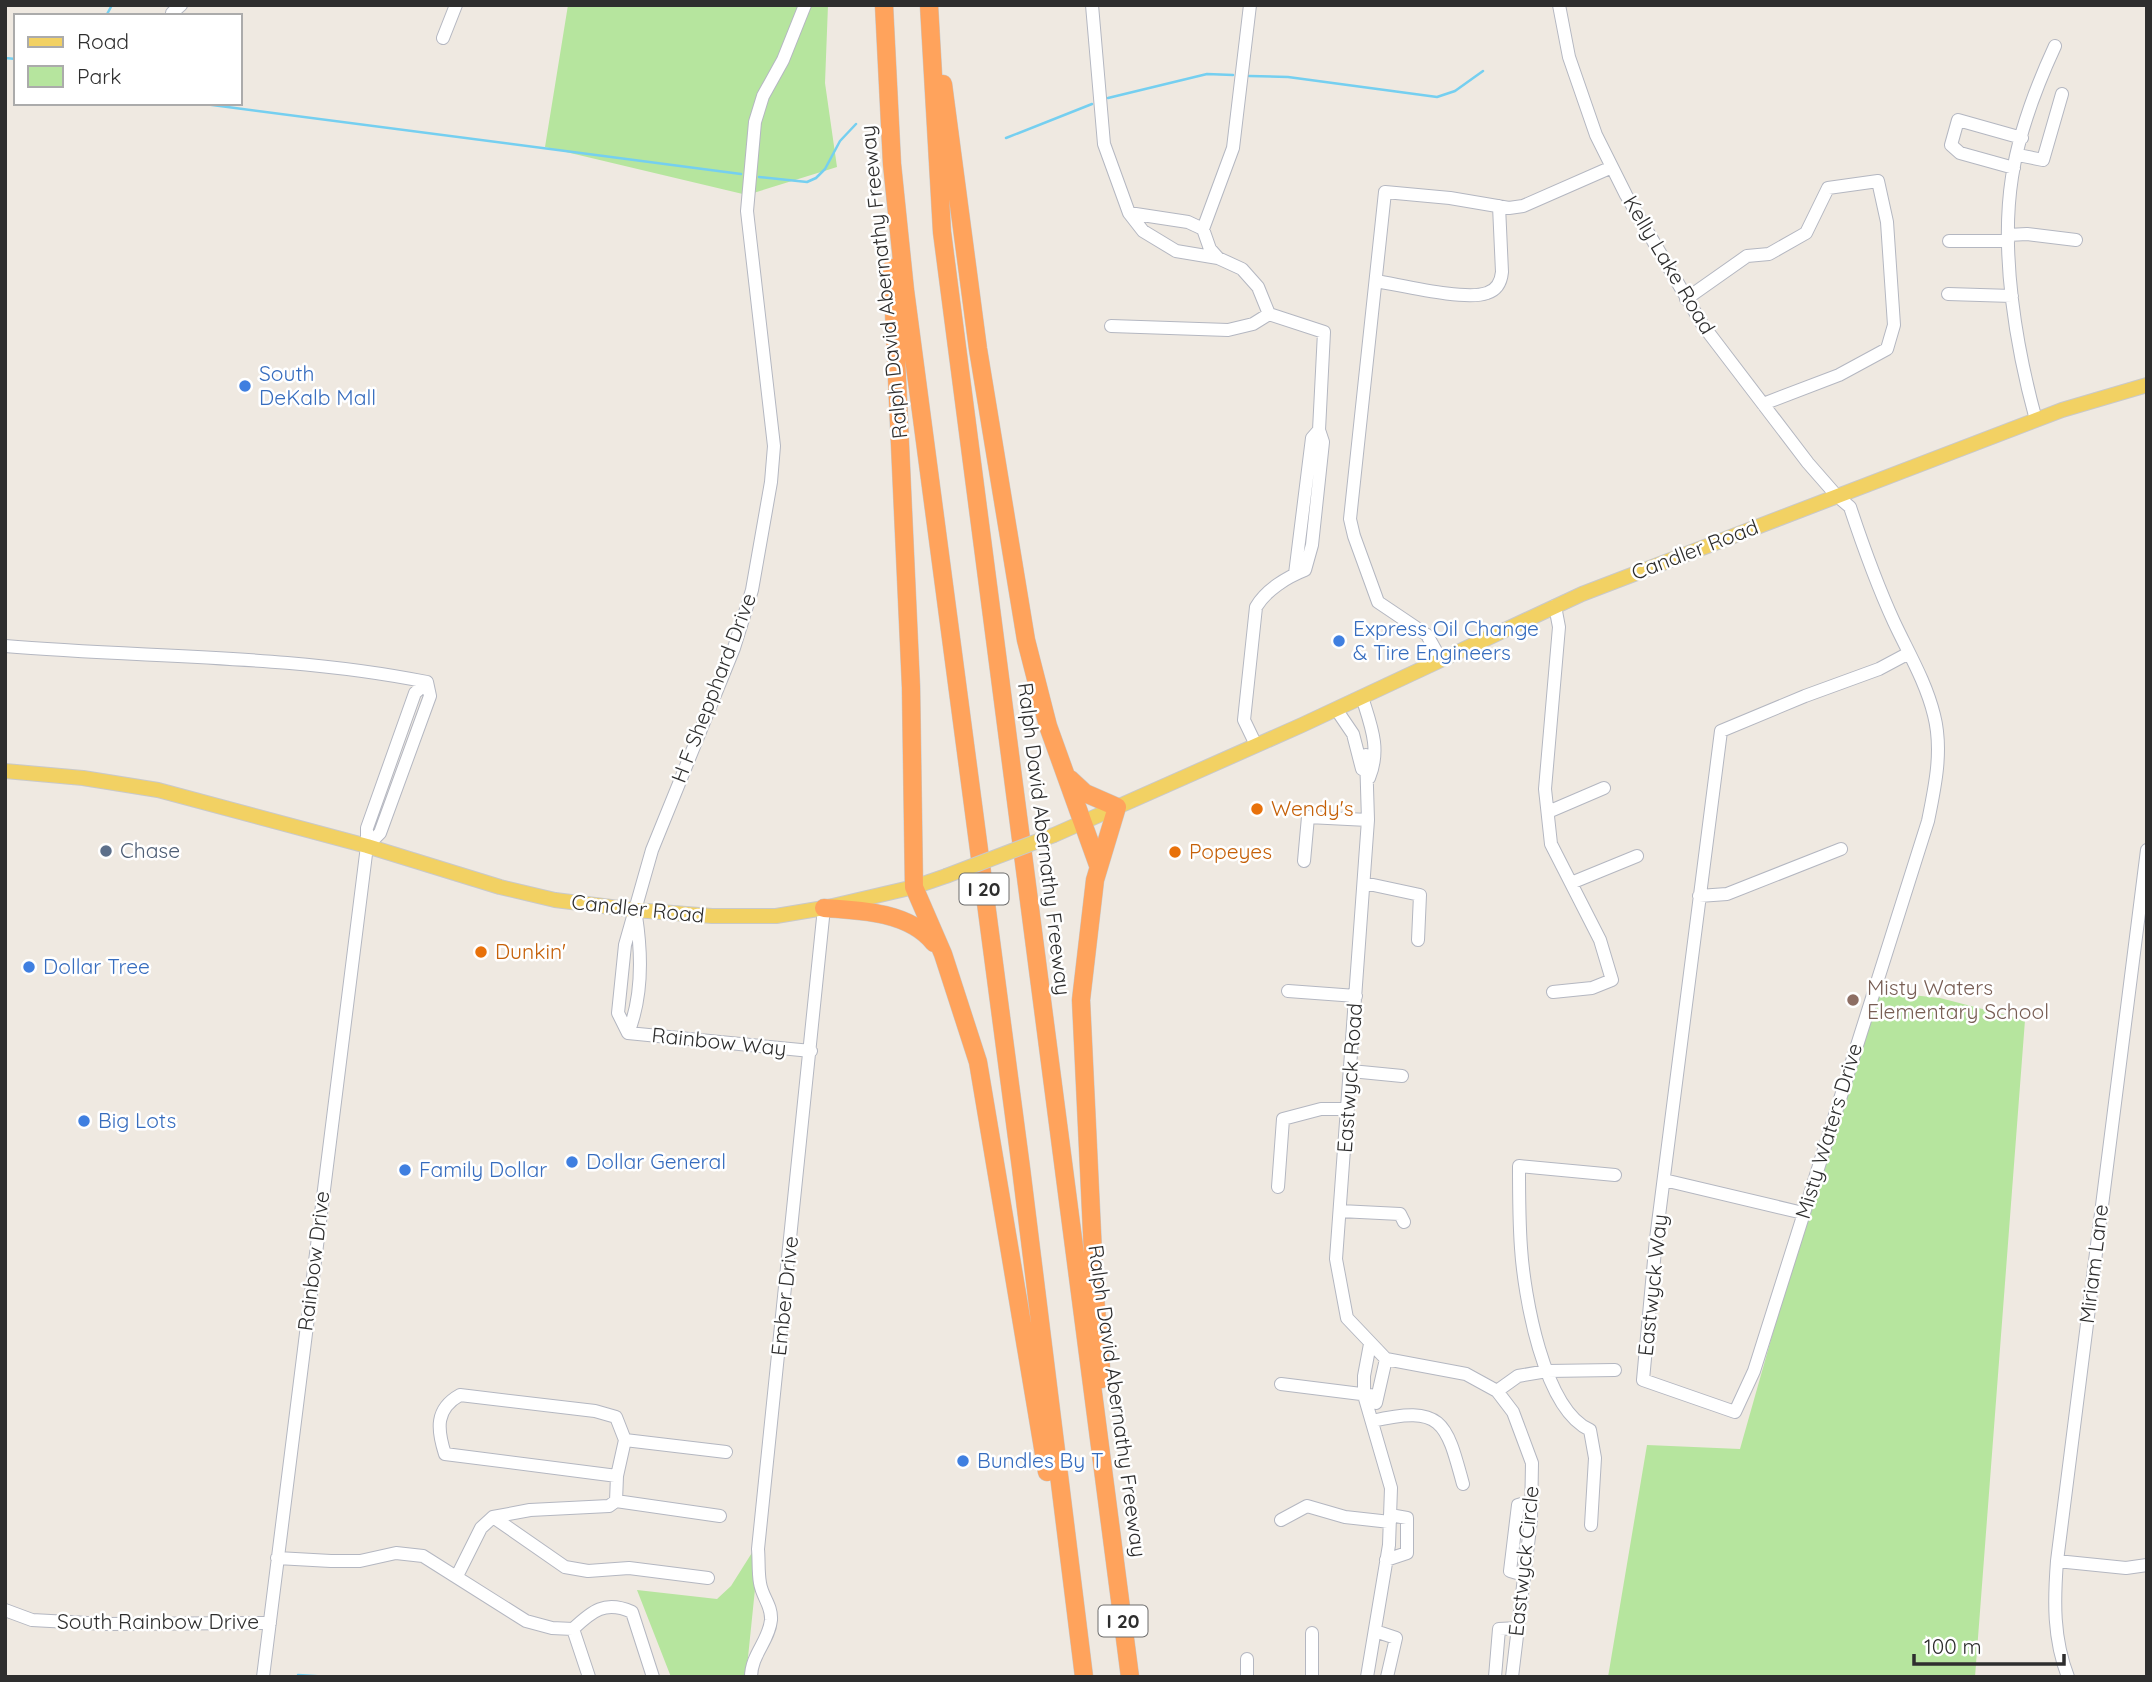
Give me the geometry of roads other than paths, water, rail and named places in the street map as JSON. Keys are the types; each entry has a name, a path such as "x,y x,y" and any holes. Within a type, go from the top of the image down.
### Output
{"highway":[{"name":"Ralph David Abernathy Freeway","path":"884,5 888,100 905,290 1021,1168 1083,1677"},
{"name":"Ralph David Abernathy Freeway","path":"932,5 942,232 1130,1677"},
{"path":"932,5 978,349 1026,640 1036,684 1098,864"},
{"path":"888,100 893,283 911,687 914,887 943,954 978,1062 1083,1677"},
{"path":"1066,774 1085,793 1117,807 1098,864 1081,1000 1095,1296 1116,1564"},
{"path":"824,908 858,910 916,925 943,954"}],"main road":[{"name":"Candler Road","path":"5,771 83,778 158,790 367,846 500,887 555,900 635,910 742,917 776,916 824,908 914,887 1054,835 1336,709 1555,606 1836,495 2036,420 2147,385"}],"street":[{"path":"443,38 456,5"},
{"name":"H F Shepphard Drive","path":"635,910 652,850 734,648 752,590 771,482 774,446 747,211 755,122 763,96 783,60 805,5"},
{"path":"1092,5 1104,144 1129,213 1143,231 1177,251 1218,258 1242,269 1258,287 1269,314 1324,332 1319,430 1323,442 1312,545 1305,570 1263,596 1256,607 1244,720 1256,745"},
{"path":"1218,258 1210,249 1203,229 1233,148 1250,5"},
{"name":"Kelly Lake Road","path":"1559,5 1569,57 1597,135 1626,195 1702,324 1808,463 1836,495"},
{"path":"2036,420 2012,296 2008,238 2016,162 2029,110 2055,46"},
{"path":"2022,138 1958,120 1951,145 1960,153 2016,162 2043,160 2062,94"},
{"path":"1441,660 1427,635 1378,602 1353,536 1350,519 1385,192 1499,206 1523,206 1612,167"},
{"path":"1686,299 1747,256 1769,254 1805,233 1828,188 1878,181 1887,222 1894,325 1888,349 1839,375 1763,404"},
{"path":"1376,281 1474,296 1493,290 1501,281 1502,272 1499,206"},
{"path":"1129,213 1188,222 1203,229"},
{"path":"1949,241 2008,238 2027,234 2076,240"},
{"path":"1948,294 2012,296"},
{"path":"1111,326 1228,330 1253,324 1269,314"},
{"name":"Misty Waters Drive","path":"1735,1412 1754,1371 1928,821 1936,780 1938,746 1935,716 1922,680 1888,608 1850,507 1836,495"},
{"path":"1553,992 1592,988 1612,980 1600,940 1551,844 1545,789 1559,627 1555,606"},
{"name":"Rainbow Drive","path":"5,646 214,657 357,669 427,682 415,693 366,828 367,846 263,1677"},
{"name":"Eastwyck Way","path":"1735,1412 1643,1380 1656,1239 1721,731 1879,669 1909,653"},
{"name":"Eastwyck Road","path":"1362,697 1371,724 1366,752 1360,765 1368,782"},
{"name":"Eastwyck Road","path":"1336,709 1376,763 1368,782 1364,883 1336,1259 1347,1318 1385,1359"},
{"path":"1548,812 1604,788"},
{"path":"1304,861 1308,817 1368,820"},
{"path":"1699,896 1727,894 1841,849"},
{"name":"Miriam Lane","path":"2068,1677 2059,1646 2053,1608 2057,1561 2147,850"},
{"path":"1571,883 1636,856"},
{"path":"1364,883 1420,895 1418,940"},
{"name":"Ember Drive","path":"751,1677 752,1662 771,1622 771,1607 760,1583 758,1549 824,908"},
{"name":"Rainbow Way","path":"635,910 642,949 635,1014 628,1033 811,1051"},
{"path":"1288,991 1356,996"},
{"path":"1351,1071 1402,1076"},
{"path":"1278,1187 1283,1119 1321,1110 1348,1109"},
{"path":"1591,1525 1595,1458 1590,1430 1582,1426 1566,1409 1547,1371 1530,1320 1522,1261 1519,1166 1615,1175"},
{"path":"1664,1180 1803,1213"},
{"path":"1340,1211 1400,1214 1404,1222"},
{"path":"1367,1677 1387,1560 1391,1488 1372,1421 1370,1395 1364,1376 1370,1344"},
{"path":"1370,1395 1385,1359"},
{"name":"Eastwyck Circle","path":"1385,1359 1466,1374 1497,1391 1513,1412 1532,1463 1532,1501 1518,1505 1510,1571 1524,1575 1512,1677"},
{"name":"Eastwyck Way","path":"1497,1391 1518,1376 1547,1371 1615,1370"},
{"path":"1281,1384 1370,1395"},
{"path":"616,1501 617,1476 625,1440 616,1417 595,1411 460,1395 448,1402 440,1417 439,1437 445,1454 617,1476"},
{"path":"1372,1421 1419,1414 1441,1424 1451,1439 1464,1483"},
{"path":"625,1440 726,1452"},
{"path":"457,1576 481,1528 493,1517 530,1510 609,1506 616,1501 720,1516"},
{"path":"1281,1520 1307,1506 1345,1517 1407,1518 1407,1553 1387,1560"},
{"path":"493,1517 565,1567 588,1571 629,1568 708,1578"},
{"path":"277,1558 360,1561 397,1553 423,1556 526,1621 552,1628 573,1629 592,1611 617,1606 632,1612 653,1677"},
{"path":"2057,1561 2113,1567 2147,1565"},
{"name":"South Rainbow Drive","path":"5,1610 33,1620 106,1624 270,1623"},
{"path":"1495,1677 1499,1629 1518,1628"},
{"path":"573,1629 589,1677"},
{"path":"1375,1631 1396,1638 1387,1677"},
{"path":"1312,1633 1312,1677"},
{"path":"1247,1659 1247,1677"}],"waterway":[{"path":"107,14 112,5"},
{"path":"5,58 14,59"},
{"path":"1249,76 1288,77 1437,97 1455,91 1483,71"},
{"path":"1108,98 1207,74 1233,75"},
{"path":"1006,138 1092,104"},
{"path":"212,105 741,174"},
{"path":"759,177 807,182 816,178 825,169 840,141 856,124"},
{"path":"298,1675 330,1677"},
{"path":"372,1677 390,1677"}],"place":[{"name":"South DeKalb Mall","path":"245,386"},
{"name":"Express Oil Change & Tire Engineers","path":"1339,641"},
{"name":"Wendy's","path":"1257,809"},
{"name":"Chase","path":"106,851"},
{"name":"Popeyes","path":"1175,852"},
{"name":"Dunkin'","path":"481,952"},
{"name":"Dollar Tree","path":"29,967"},
{"name":"Misty Waters Elementary School","path":"1853,1000"},
{"name":"Big Lots","path":"84,1121"},
{"name":"Dollar General","path":"572,1162"},
{"name":"Family Dollar","path":"405,1170"},
{"name":"Bundles By T","path":"963,1461"}]}
